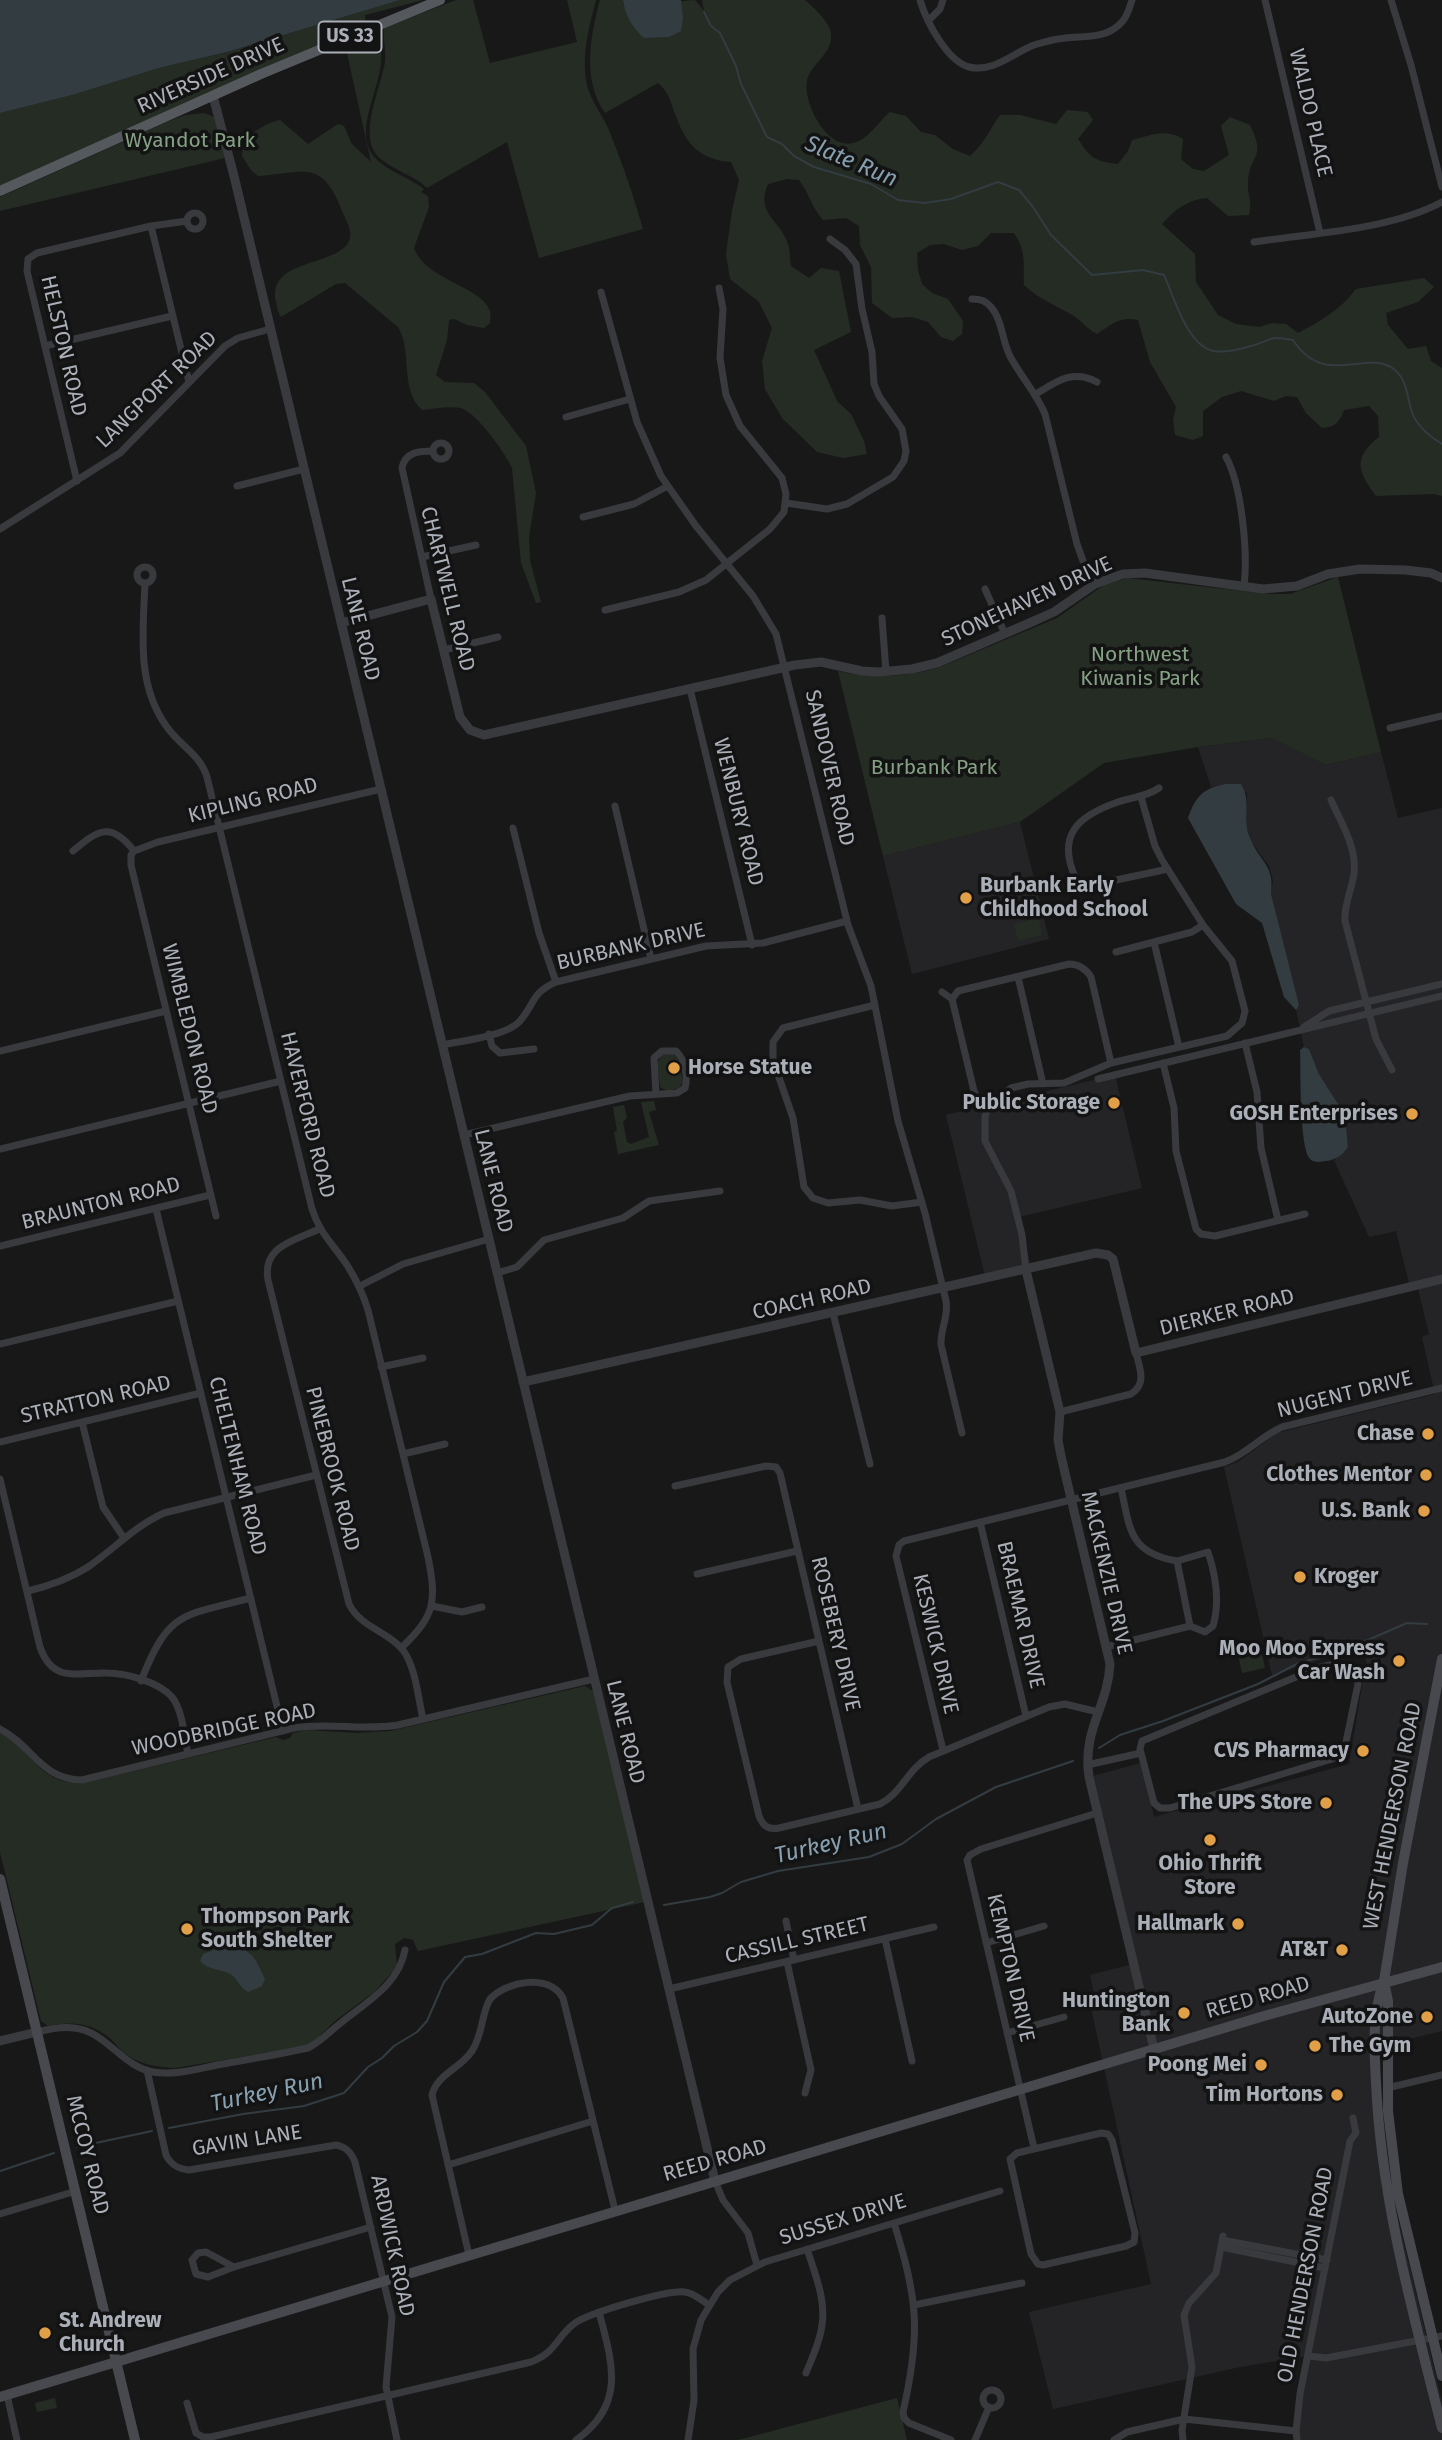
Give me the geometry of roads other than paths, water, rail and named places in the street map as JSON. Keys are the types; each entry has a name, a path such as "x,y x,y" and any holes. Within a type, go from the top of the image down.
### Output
{"main road":[{"name":"RIVERSIDE DRIVE","path":"0,191 213,96 440,0"},
{"name":"WEST HENDERSON ROAD","path":"1442,1659 1403,1863 1384,1981 1377,2000 1374,2060 1384,2180 1442,2428"},
{"name":"MCCOY ROAD","path":"0,1879 135,2440"},
{"name":"REED ROAD","path":"3,2396 1154,2049 1384,1981 1442,1967"},
{"name":"WEST HENDERSON ROAD","path":"1384,1981 1388,2001 1387,2088 1390,2138 1398,2194 1437,2337 1442,2376"},
{"path":"1369,2101 1369,2064 1374,2060"}],"street":[{"path":"920,0 943,46 955,59 969,67 981,68 1055,39 1107,33 1126,18 1132,0"},
{"path":"929,20 940,9 943,0"},
{"name":"WALDO PLACE","path":"1265,0 1320,233"},
{"path":"1391,0 1411,65 1442,187"},
{"name":"LANE ROAD","path":"213,96 715,2181 723,2200 748,2234 757,2265"},
{"path":"1254,242 1340,231 1410,215 1442,202"},
{"path":"187,221 151,226 189,382"},
{"name":"HELSTON ROAD","path":"77,481 27,271 28,260 37,253 151,226"},
{"path":"786,503 827,509 847,503 894,477 904,461 906,451 902,429 874,384 872,352 862,309 856,264 845,250 830,239"},
{"path":"605,610 679,592 706,580 778,521 786,503 782,478 740,426 726,395 720,358 723,309 719,288"},
{"name":"SANDOVER ROAD","path":"601,292 637,422 667,487 753,596 776,634 847,920 875,1005 898,1121 922,1202 943,1289 947,1313 941,1333 941,1345 962,1433"},
{"path":"972,299 985,301 993,309 1009,355 1023,379 1036,394 1049,428 1082,559 1095,584"},
{"path":"45,346 172,316"},
{"name":"LANGPORT ROAD","path":"0,529 120,453 225,346 238,338 270,329"},
{"path":"1036,394 1073,376 1086,376 1097,382"},
{"path":"566,418 630,399"},
{"name":"CHARTWELL ROAD","path":"433,451 420,451 406,458 402,474 460,717 466,727"},
{"path":"1226,457 1234,475 1246,551 1244,586"},
{"path":"237,486 304,469"},
{"path":"583,517 634,504 667,487"},
{"path":"422,557 476,545"},
{"name":"STONEHAVEN DRIVE","path":"466,727 477,734 494,734 786,666 821,662 862,671 912,669 937,663 1054,612 1095,584 1134,573 1263,589 1297,586 1338,572 1360,569 1405,570 1431,573 1442,578"},
{"name":"HAVERFORD ROAD","path":"145,583 144,664 148,690 168,729 200,760 208,777 319,1229 360,1286 368,1310 433,1580 432,1606"},
{"path":"985,589 1005,634"},
{"path":"341,622 431,599"},
{"path":"882,618 886,672"},
{"path":"444,650 498,637"},
{"name":"WENBURY ROAD","path":"690,689 752,944"},
{"path":"1390,728 1442,716"},
{"path":"1159,788 1098,811 1076,827 1069,837 1067,850 1076,879 1088,886 1168,869"},
{"name":"KIPLING ROAD","path":"134,851 220,827 381,789"},
{"path":"942,992 952,999 974,1091 979,1101 988,1107 1011,1088 1052,1085 1075,1080 1111,1063 1227,1036 1238,1028 1244,1018 1232,961 1203,925 1155,846 1140,797"},
{"path":"1331,800 1354,861 1354,874 1345,912 1365,1002 1376,1039 1392,1070"},
{"path":"615,806 651,959"},
{"path":"513,828 539,933 556,982"},
{"path":"73,851 94,834 109,831 117,833 134,851"},
{"name":"WIMBLEDON ROAD","path":"134,851 131,865 216,1216"},
{"name":"BURBANK DRIVE","path":"442,1045 513,1026 541,991 556,982 706,946 752,944 847,920"},
{"path":"1116,951 1192,932 1203,925"},
{"path":"1154,942 1179,1046"},
{"path":"952,999 958,991 1069,964 1078,965 1091,977 1111,1063"},
{"path":"1018,977 1043,1084"},
{"path":"1300,1030 1322,1014 1442,984"},
{"path":"1098,1079 1442,996"},
{"path":"875,1005 787,1026 773,1042 773,1060 793,1118 804,1188 813,1198 828,1203 860,1200 891,1206 922,1202"},
{"path":"0,1051 166,1011"},
{"path":"489,1034 497,1051 504,1053 534,1049"},
{"path":"1245,1043 1257,1092 1261,1147 1278,1220"},
{"path":"464,1135 630,1096 677,1093 685,1088 687,1080 682,1057 676,1051 662,1051 654,1058 656,1094"},
{"path":"1163,1063 1174,1108 1180,1167 1193,1222 1202,1234 1216,1236 1305,1214"},
{"path":"0,1149 281,1081"},
{"name":"MACKENZIE DRIVE","path":"988,1107 985,1117 985,1141 1011,1191 1022,1235 1026,1270 1060,1412 1058,1440 1106,1647 1109,1678 1088,1743 1087,1765 1154,2049"},
{"path":"497,1273 517,1266 544,1240 624,1218 649,1201 720,1191"},
{"name":"BRAUNTON ROAD","path":"0,1246 210,1195"},
{"name":"CHELTENHAM ROAD","path":"156,1209 283,1731"},
{"name":"PINEBROOK ROAD","path":"319,1229 275,1251 268,1259 267,1269 316,1475 352,1610 365,1624 401,1648"},
{"path":"360,1286 403,1264 489,1239"},
{"name":"COACH ROAD","path":"523,1382 1096,1254 1108,1255 1115,1265 1136,1353"},
{"name":"DIERKER ROAD","path":"1060,1412 1138,1390 1142,1383 1136,1353 1442,1279"},
{"path":"0,1344 178,1301"},
{"path":"833,1313 870,1464"},
{"path":"381,1367 423,1358"},
{"name":"NUGENT DRIVE","path":"899,1545 910,1539 1226,1462 1242,1455 1262,1438 1282,1427 1442,1388"},
{"name":"STRATTON ROAD","path":"0,1442 201,1393"},
{"path":"82,1422 103,1507 124,1538"},
{"path":"403,1454 445,1444"},
{"name":"ROSEBERY DRIVE","path":"675,1486 766,1466 776,1467 782,1479 858,1810"},
{"path":"28,1591 64,1581 79,1573 141,1525 164,1513 316,1475"},
{"path":"0,1479 40,1647 51,1666 74,1675 117,1674 163,1690 175,1703 188,1754"},
{"path":"1106,1647 1190,1626 1205,1632 1213,1626 1216,1613 1214,1573 1208,1552 1177,1561 1156,1557 1139,1545 1129,1525 1121,1488"},
{"name":"BRAEMAR DRIVE","path":"980,1522 1026,1716"},
{"name":"KESWICK DRIVE","path":"899,1545 896,1556 943,1750"},
{"path":"697,1574 797,1551"},
{"path":"1177,1561 1190,1626"},
{"path":"141,1681 154,1647 167,1629 177,1621 194,1612 251,1598"},
{"path":"423,1719 410,1665 401,1648 420,1631 432,1606 462,1612 482,1607"},
{"path":"819,1642 741,1659 728,1667 727,1682 759,1816 768,1828 779,1828 880,1804 889,1799 913,1769 943,1750 1026,1716 1065,1704 1098,1713"},
{"path":"1342,1664 1356,1674 1358,1685 1345,1747 1342,1756 1336,1759 1163,1809 1156,1806 1152,1800 1141,1753 1140,1745 1146,1738 1320,1667 1342,1664"},
{"name":"WOODBRIDGE ROAD","path":"0,1729 12,1736 50,1772 71,1779 94,1777 283,1731 322,1725 382,1728 594,1679"},
{"path":"1087,1765 1141,1753"},
{"name":"KEMPTON DRIVE","path":"1034,2148 968,1866 970,1855 981,1849 1097,1813"},
{"path":"786,1921 811,2070 805,2093"},
{"path":"986,1943 1044,1926"},
{"name":"CASSILL STREET","path":"668,1989 934,1927"},
{"path":"885,1939 912,2061"},
{"path":"0,2040 65,2027 92,2032 126,2060 157,2073 186,2071 308,2049 324,2040 341,2022 380,1993 402,1965 405,1950"},
{"path":"469,2255 432,2095 441,2077 457,2067 474,2048 490,1998 506,1989 539,1982 555,1988 560,1993 566,2006 615,2210"},
{"path":"1007,2033 1064,2017"},
{"name":"GAVIN LANE","path":"147,2070 166,2155 180,2169 189,2170 328,2146 343,2146"},
{"path":"1387,2088 1442,2075"},
{"name":"OLD HENDERSON ROAD","path":"1297,2440 1296,2431 1326,2264 1350,2141 1356,2133 1353,2118"},
{"path":"448,2165 593,2121"},
{"path":"1105,2132 1112,2140 1135,2237 1131,2245 1038,2264 1031,2254 1010,2159 1017,2153 1034,2148 1105,2132"},
{"name":"ARDWICK ROAD","path":"343,2146 351,2153 355,2162 392,2318 386,2368 387,2395 397,2440"},
{"path":"0,2214 76,2191"},
{"name":"SUSSEX DRIVE","path":"688,2440 694,2400 694,2339 709,2305 730,2280 757,2265 1000,2191"},
{"path":"894,2223 911,2282 914,2305 915,2348 904,2418 909,2423 951,2440"},
{"path":"234,2267 206,2252 198,2253 192,2260 193,2270 204,2277 371,2227"},
{"path":"1183,2440 1192,2367 1184,2315 1189,2303 1214,2277 1222,2241 1326,2264"},
{"path":"806,2373 820,2335 823,2315 819,2289 807,2249"},
{"path":"914,2305 1022,2283"},
{"path":"187,2403 194,2430 207,2437 531,2362 550,2352 577,2321 599,2312 676,2291 695,2295 709,2305"},
{"path":"576,2440 592,2427 600,2415 612,2384 612,2361 599,2312"},
{"path":"1309,2356 1326,2358 1437,2337"},
{"path":"3,2396 17,2440"},
{"path":"975,2440 989,2407"},
{"path":"1114,2440 1127,2432 1184,2419 1296,2431"}],"waterway":[{"name":"Slate Run","path":"704,12 711,26 720,33 767,137 782,144 794,156 814,167 871,184 898,200 925,203 951,199 998,182 1019,190 1051,235 1092,275 1143,270 1164,275 1182,319 1204,347 1213,351 1227,351 1279,338 1293,340 1306,355 1319,363 1384,364 1400,375 1417,423 1442,444"},
{"name":"Turkey Run","path":"1361,1643 1407,1623 1427,1624"},
{"name":"Turkey Run","path":"1099,1748 1120,1735 1258,1684 1297,1664 1348,1648"},
{"name":"Turkey Run","path":"664,1905 710,1897 741,1882 778,1871 869,1857 902,1844 936,1819 996,1787 1073,1761"},
{"name":"Turkey Run","path":"169,2128 304,2106 344,2093 368,2067 417,2032 427,2021 444,1982 465,1957 482,1954 536,1933 554,1934 592,1925 612,1908 633,1902"},
{"name":"Turkey Run","path":"77,2147 152,2131"},
{"name":"Turkey Run","path":"0,2171 54,2153"}],"place":[{"name":"Burbank Early Childhood School","path":"966,898"},
{"name":"Horse Statue","path":"674,1068"},
{"name":"Public Storage","path":"1114,1103"},
{"name":"GOSH Enterprises","path":"1412,1114"},
{"name":"Chase","path":"1428,1434"},
{"name":"Clothes Mentor","path":"1426,1475"},
{"name":"U.S. Bank","path":"1424,1511"},
{"name":"Kroger","path":"1300,1577"},
{"name":"Moo Moo Express Car Wash","path":"1399,1661"},
{"name":"CVS Pharmacy","path":"1363,1751"},
{"name":"The UPS Store","path":"1326,1803"},
{"name":"Ohio Thrift Store","path":"1210,1840"},
{"name":"Hallmark","path":"1238,1924"},
{"name":"Thompson Park South Shelter","path":"187,1929"},
{"name":"AT&T","path":"1342,1950"},
{"name":"Huntington Bank","path":"1184,2013"},
{"name":"AutoZone","path":"1427,2017"},
{"name":"The Gym","path":"1315,2046"},
{"name":"Poong Mei","path":"1261,2065"},
{"name":"Tim Hortons","path":"1337,2095"},
{"name":"St. Andrew Church","path":"45,2333"}],"park label":[{"name":"Wyandot Park","path":"190,141"},
{"name":"Northwest Kiwanis Park","path":"1140,667"},
{"name":"Burbank Park","path":"934,768"}]}
